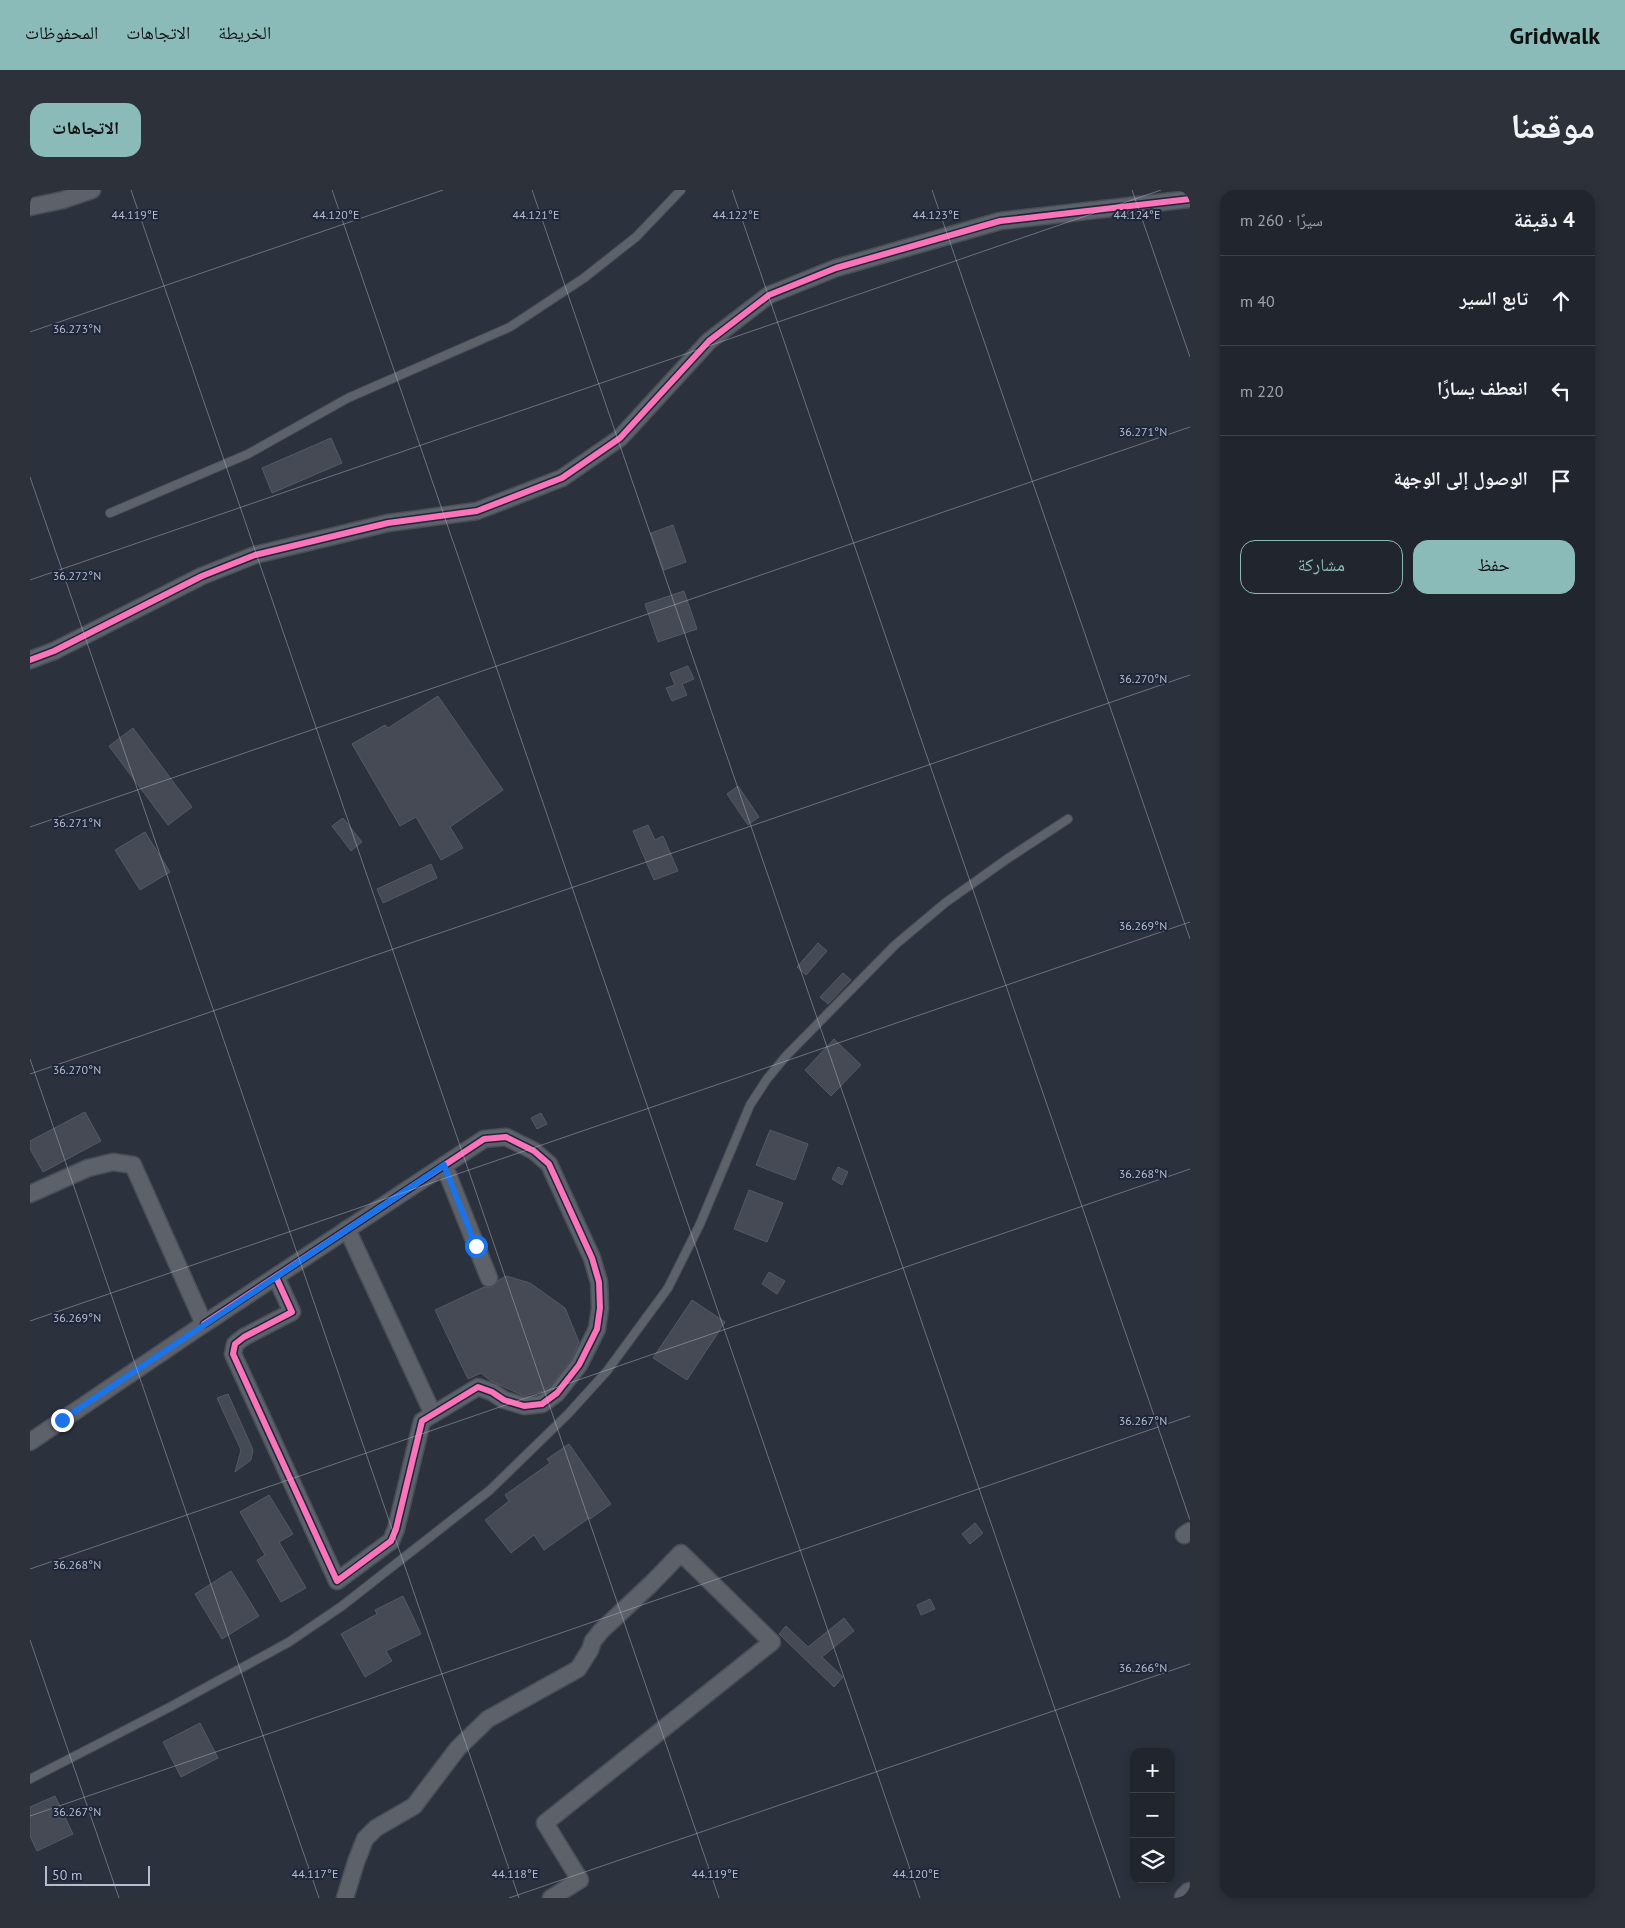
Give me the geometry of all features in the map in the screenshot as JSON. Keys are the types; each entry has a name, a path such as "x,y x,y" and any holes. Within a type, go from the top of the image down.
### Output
{"street":[{"path":"30,207 63,200 92,190"},
{"path":"30,660 54,651 202,576 255,555 388,523 477,511 562,478 620,438 709,341 769,295 836,268 1000,221 1190,199"},
{"path":"30,1442 204,1324 484,1139 506,1138 534,1150 549,1164 592,1258 599,1282 600,1308 597,1329 579,1365 557,1393 542,1404 524,1406 504,1400 492,1392 478,1387 422,1421 396,1529 391,1541 337,1581 233,1354 235,1344 244,1337 292,1312 276,1277"},
{"path":"30,1194 88,1168 113,1162 133,1165 204,1324"},
{"path":"444,1165 489,1278"},
{"path":"347,1229 433,1414"},
{"path":"345,1898 365,1839 376,1828 414,1806 458,1748 488,1719 578,1669 590,1650 593,1641 681,1553 772,1642 545,1823 580,1880 551,1898"},
{"path":"1186,1898 1190,1894"}],"lane":[{"path":"110,513 248,454 348,398 510,327 592,272 636,237 681,190"},
{"path":"30,1778 170,1707 288,1642 342,1606 490,1490 568,1414 607,1371 668,1288 700,1224 750,1105 767,1079 786,1056 895,945 945,903 1014,854 1068,819"}],"building":[{"path":"331,438 342,463 272,493 262,468"},
{"path":"673,525 686,562 664,570 651,533"},
{"path":"684,591 697,629 658,642 645,604"},
{"path":"688,666 694,679 682,684 687,695 672,701 666,688 675,685 670,673"},
{"path":"438,696 503,790 450,827 463,848 441,860 416,817 400,826 352,744 385,725 388,728"},
{"path":"133,728 192,807 168,825 109,746"},
{"path":"738,786 759,817 748,825 727,794"},
{"path":"343,818 362,842 351,851 332,826"},
{"path":"648,825 655,840 663,836 678,871 654,880 633,831"},
{"path":"145,832 170,872 140,890 115,850"},
{"path":"431,864 437,878 383,903 377,889"},
{"path":"818,943 827,951 806,975 797,967"},
{"path":"843,973 851,980 828,1004 820,997"},
{"path":"834,1039 861,1065 831,1096 805,1070"},
{"path":"85,1112 101,1141 43,1172 30,1149 30,1141"},
{"path":"541,1113 547,1124 537,1129 531,1118"},
{"path":"770,1130 808,1144 795,1180 756,1165"},
{"path":"838,1167 848,1172 842,1185 832,1179"},
{"path":"749,1190 783,1203 767,1242 734,1229"},
{"path":"769,1272 785,1281 777,1294 762,1284"},
{"path":"506,1276 530,1283 565,1308 579,1342 571,1360 550,1386 543,1391 524,1396 491,1381 481,1373 468,1379 435,1310 484,1287 493,1287"},
{"path":"692,1300 725,1322 687,1380 653,1358"},
{"path":"228,1394 253,1450 251,1460 235,1472 241,1450 217,1398"},
{"path":"569,1444 611,1504 544,1550 534,1535 511,1553 485,1520 509,1501 505,1495 550,1463 547,1459"},
{"path":"269,1495 293,1534 279,1542 306,1588 281,1602 257,1560 265,1555 240,1512"},
{"path":"975,1523 983,1533 970,1544 962,1534"},
{"path":"231,1571 259,1616 222,1639 195,1594"},
{"path":"403,1596 421,1634 386,1651 392,1661 365,1677 341,1634 377,1614 375,1610"},
{"path":"930,1599 935,1609 921,1615 917,1605"},
{"path":"844,1618 854,1631 822,1657 843,1677 834,1687 779,1634 786,1626 808,1647"},
{"path":"200,1723 218,1758 181,1777 163,1742"},
{"path":"55,1796 73,1834 37,1851 30,1836 30,1807"}],"cycle path":[{"path":"30,660 54,651 202,576 255,555 388,523 477,511 562,478 620,438 709,341 769,295 836,268 1000,221 1190,199"},
{"path":"204,1324 484,1139 506,1137 534,1151 549,1164 592,1258 599,1282 600,1308 597,1329 579,1365 557,1393 542,1404 524,1406 504,1400 492,1392 478,1387 422,1421 396,1529 391,1541 337,1581 233,1354 235,1344 244,1337 292,1312 276,1277"}],"route":[{"path":"62,1420 444,1165 476,1246"}]}
